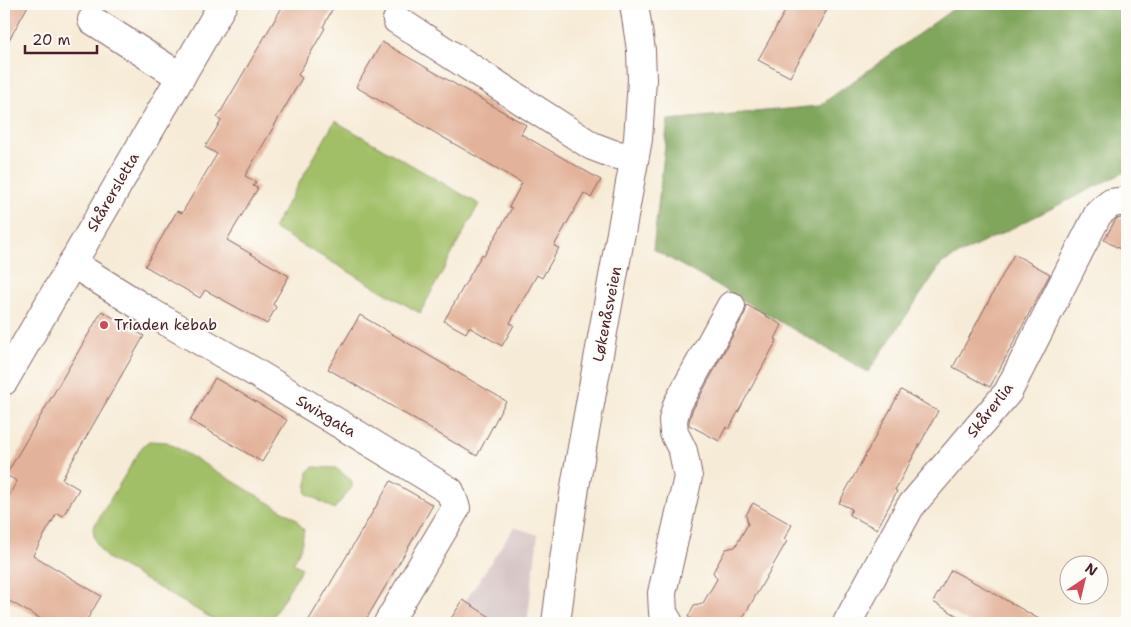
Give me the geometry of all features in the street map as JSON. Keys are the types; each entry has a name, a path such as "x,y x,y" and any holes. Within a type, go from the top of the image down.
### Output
{"street":[{"name":"Skårersletta","path":"4,381 223,4"},
{"name":"Løkenåsveien","path":"556,623 578,472 638,139 642,80 641,50 634,4"},
{"path":"92,20 181,77"},
{"path":"397,20 592,146 613,154 634,158"},
{"name":"Skårerlia","path":"847,623 910,507 1008,392 1098,214 1111,203 1127,201"},
{"name":"Swixgata","path":"72,263 150,312 251,370 450,491 456,508 388,623"},
{"path":"669,623 664,613 662,593 688,477 683,451 674,433 673,420 678,405 731,306"}],"shaded area":[{"path":"514,527 538,535 527,623 451,623"}],"green space":[{"path":"960,4 1127,4 1127,171 942,263 868,372 653,249 668,120 819,106"},
{"path":"335,121 479,204 420,313 273,228"},
{"path":"149,441 167,442 295,518 304,530 301,548 293,563 302,568 269,623 220,623 107,558 99,548 94,537 93,528 142,447"},
{"path":"313,467 336,468 352,481 352,487 334,509 306,493 308,472"}],"building":[{"path":"4,4 29,4 4,49"},
{"path":"284,4 335,4 323,27 325,28 298,75 302,78 245,176 256,182 253,186 258,188 227,240 289,276 273,304 276,307 267,324 205,290 200,298 145,266 177,211 182,213 217,154 205,147 221,121 217,118"},
{"path":"789,4 830,4 790,77 758,60"},
{"path":"382,42 526,125 521,134 601,180 591,198 584,193 554,246 559,248 542,278 537,275 510,323 514,325 502,346 469,327 466,333 444,321 482,254 484,256 512,208 509,207 522,183 356,87"},
{"path":"1127,217 1127,253 1104,240 1116,219"},
{"path":"1014,254 1050,274 990,387 953,367"},
{"path":"747,305 782,325 775,339 777,340 729,429 726,427 719,441 689,425 689,421 692,411 745,313"},
{"path":"102,311 144,336 62,479 79,489 63,516 57,513 33,555 101,596 85,623 48,623 4,598 4,505 17,481 6,475"},
{"path":"360,315 506,401 477,456 328,369"},
{"path":"215,378 287,420 262,462 190,420"},
{"path":"901,390 938,411 895,490 897,491 877,529 849,515 852,509 839,503"},
{"path":"391,481 433,505 364,623 307,623"},
{"path":"753,503 792,525 784,539 787,541 740,623 698,623 688,617 694,605 703,603 717,579 713,572 726,549 735,547 748,524 746,515"},
{"path":"951,570 1046,623 970,623 933,602"},
{"path":"463,600 500,623 448,623"}],"place":[{"name":"Triaden kebab","path":"104,325"}]}
